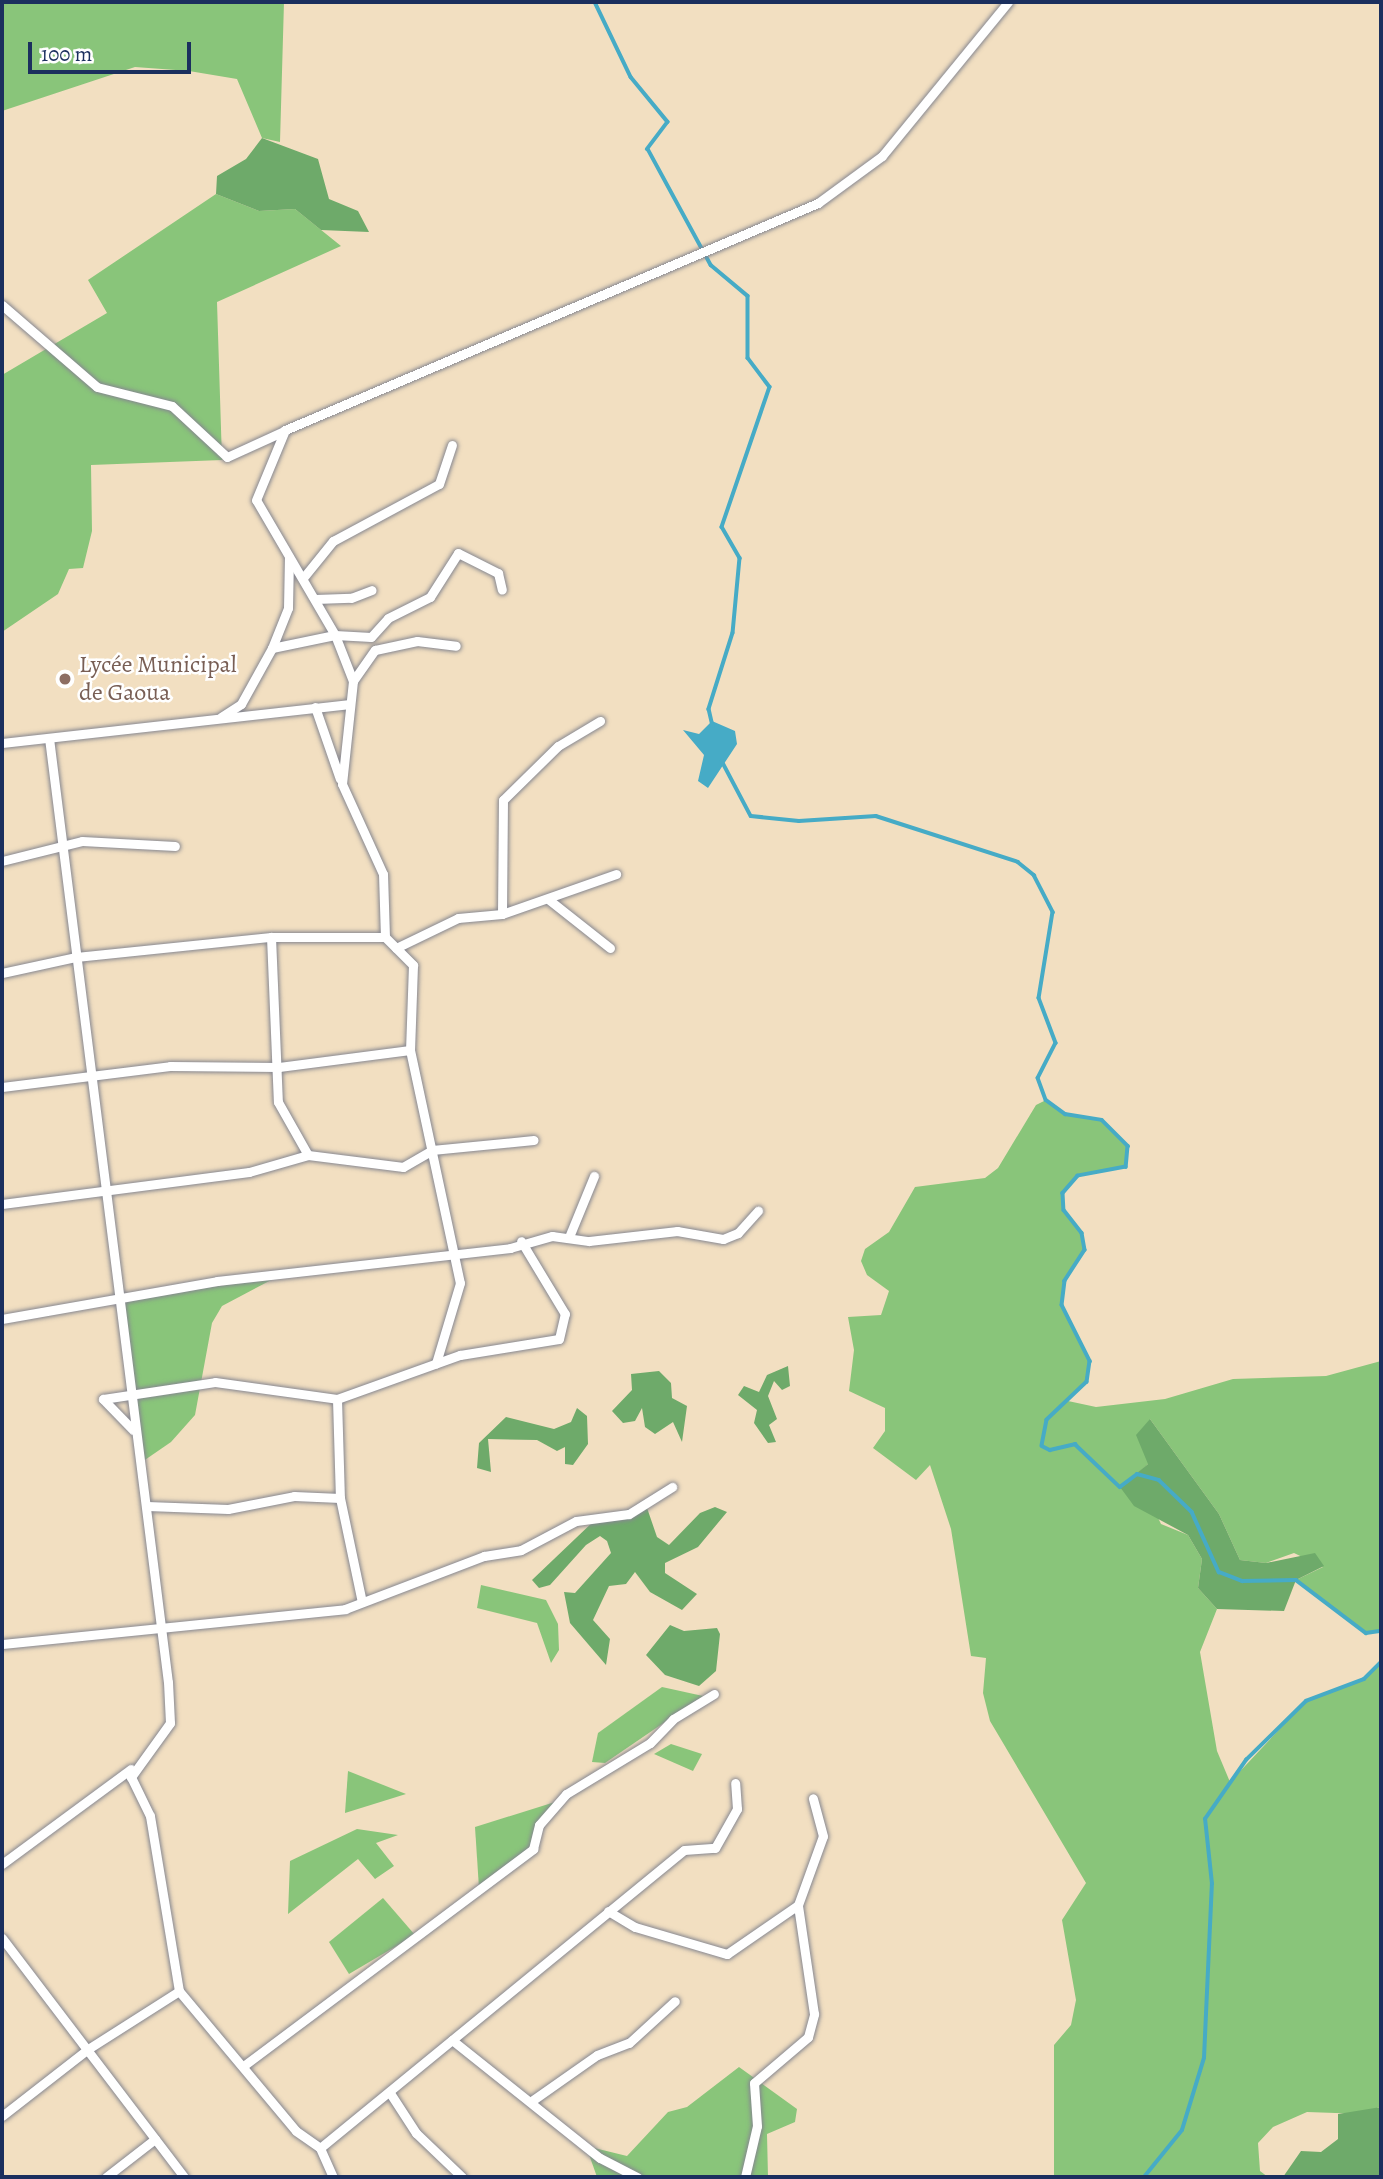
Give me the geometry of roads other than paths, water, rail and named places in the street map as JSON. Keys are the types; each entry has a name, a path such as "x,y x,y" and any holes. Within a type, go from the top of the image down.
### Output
{"street":[{"path":"4,311 97,387 172,406 227,457 818,203 881,156 1008,2"},
{"path":"285,430 256,500 335,635 353,681"},
{"path":"303,578 333,541 439,484 452,445"},
{"path":"271,648 335,635 371,637 388,618 430,597 458,552 498,573 502,590"},
{"path":"218,719 241,704 271,648 288,608 289,555"},
{"path":"315,599 351,598 372,590"},
{"path":"342,784 348,704 353,681 375,650 417,641 456,646"},
{"path":"2,743 348,704"},
{"path":"315,707 342,784 383,874 385,937 413,965 410,1050 460,1283 436,1363"},
{"path":"502,914 503,800 558,746 600,720"},
{"path":"2,1864 131,1769 170,1723 96,1079 76,957 49,738"},
{"path":"2,861 82,841 175,846"},
{"path":"396,948 458,918 502,914 616,874"},
{"path":"548,900 610,948"},
{"path":"2,973 76,957 271,937 385,937"},
{"path":"271,937 279,1068 278,1102 308,1155"},
{"path":"2,1087 96,1079 170,1066 279,1068 410,1050"},
{"path":"2,1204 249,1172 308,1155 403,1167 432,1150 534,1140"},
{"path":"569,1237 594,1176"},
{"path":"2,1319 217,1281 510,1248 522,1241 677,1231 723,1239 738,1233 758,1211"},
{"path":"135,1432 103,1399 215,1382 337,1399 436,1363 552,1341 566,1331 565,1314 522,1241"},
{"path":"337,1399 341,1498 362,1602"},
{"path":"2,1644 160,1632 362,1602 484,1556 521,1550 576,1521 629,1514 672,1487"},
{"path":"147,1506 228,1509 294,1496 341,1498"},
{"path":"246,2064 533,1849 538,1825 566,1794 650,1744 673,1719 714,1694"},
{"path":"131,1769 150,1816 179,1991 246,2064 296,2131 320,2148 332,2177"},
{"path":"320,2148 390,2094 684,1850 715,1848 737,1809 735,1783"},
{"path":"745,2177 757,2126 754,2083 808,2038 814,2014 799,1905 823,1836 813,1798"},
{"path":"608,1911 635,1927 727,1954 799,1905"},
{"path":"2,1938 184,2177"},
{"path":"2,2116 88,2049 179,1991"},
{"path":"533,2100 597,2055 629,2043 676,2001"},
{"path":"452,2040 533,2100 600,2158 637,2177"},
{"path":"390,2094 416,2133 462,2177"},
{"path":"106,2177 155,2139"}],"water":[{"path":"712,721 735,731 737,744 708,788 698,781 704,755 683,730 699,734"}],"waterway":[{"path":"595,2 631,77 668,122 648,149 711,265 748,296 748,358 770,387 722,527 740,558 733,633 709,709 713,726"},
{"path":"722,761 751,816 799,821 876,816 1018,862 1034,875 1053,912 1039,998 1056,1043 1038,1078 1046,1100 1065,1114 1102,1120 1128,1146 1126,1167 1078,1176 1063,1193 1064,1210 1082,1233 1085,1250 1065,1281 1062,1305 1090,1361 1087,1382 1047,1420 1042,1446 1050,1450 1075,1444 1120,1487 1137,1474 1159,1480 1192,1512 1219,1572 1242,1581 1296,1580 1366,1633 1381,1631"},
{"path":"1144,2177 1182,2130 1204,2058 1212,1884 1205,1819 1246,1760 1306,1701 1364,1679 1381,1662"}],"place":[{"name":"Lycée Municipal de Gaoua","path":"65,679"}]}
